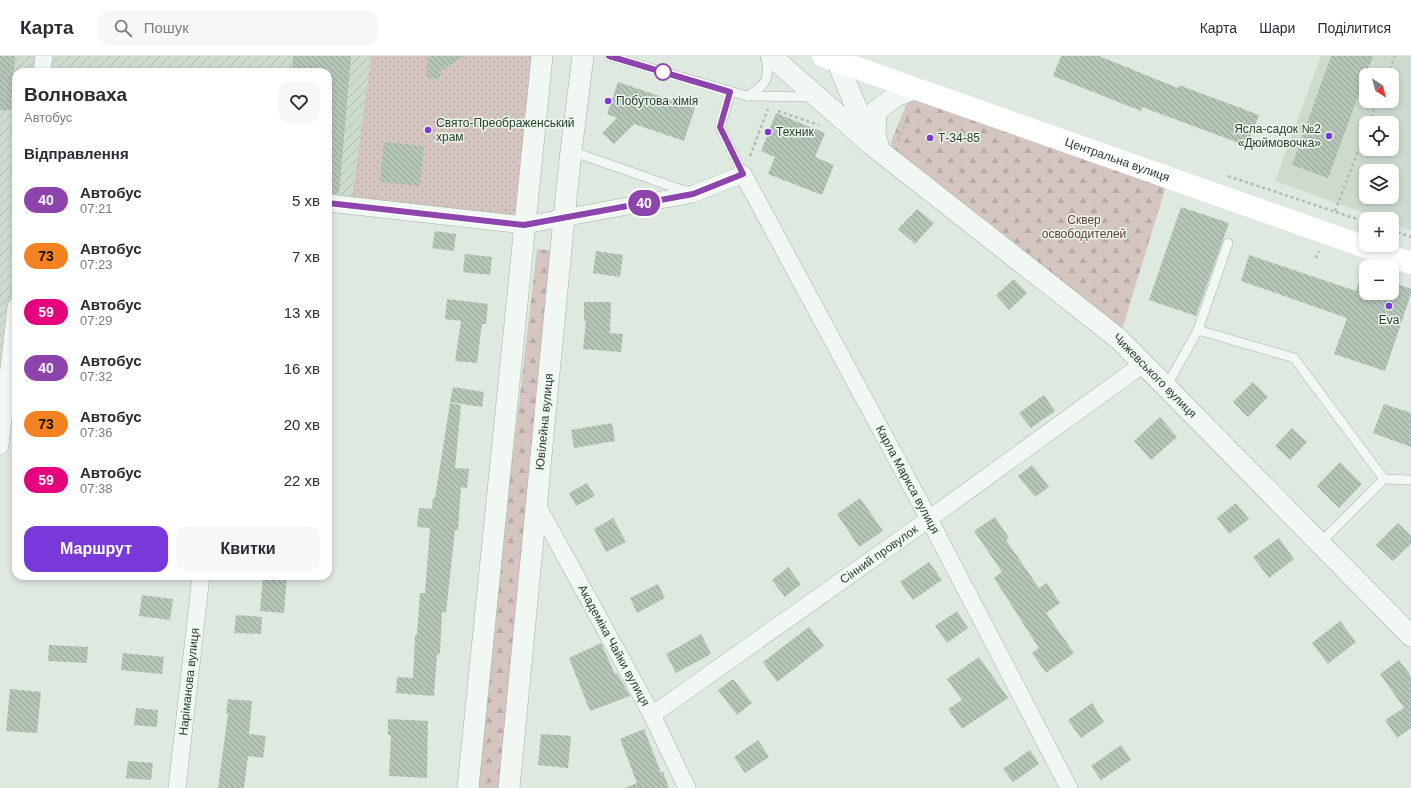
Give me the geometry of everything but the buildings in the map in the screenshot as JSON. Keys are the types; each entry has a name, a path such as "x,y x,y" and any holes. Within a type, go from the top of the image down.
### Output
{"main road":[{"name":"Центральна вулиця","path":"830,59 1411,263"}],"street":[{"path":"42,68 44,56"},
{"path":"468,788 542,56"},
{"name":"Ювілейна вулиця","path":"509,788 564,218 583,56"},
{"name":"Чижевського вулиця","path":"770,56 817,97 882,147 1119,339 1411,636"},
{"path":"830,59 882,147"},
{"path":"882,147 875,134 876,111 896,96 916,88"},
{"path":"332,203 524,225 693,194 743,174"},
{"name":"Карла Маркса вулиця","path":"743,174 929,519 1069,788"},
{"path":"0,446 12,342"},
{"name":"Сінний провулок","path":"652,715 929,519 1143,364"},
{"name":"Академіка Чайки вулиця","path":"537,505 652,715 687,788"},
{"name":"Наріманова вулиця","path":"177,788 202,580"}],"lane":[{"path":"609,56 747,96 817,97"},
{"path":"747,96 763,86 769,72 766,56"},
{"path":"730,92 720,127 743,174"},
{"path":"571,151 693,194"},
{"path":"1166,387 1198,330 1228,243"},
{"path":"1198,330 1294,358 1384,479"},
{"path":"1320,544 1384,479 1411,480"}],"path":[{"path":"1391,68 1395,56"},
{"path":"743,174 769,108"},
{"path":"882,147 911,109"},
{"path":"776,110 821,126"},
{"path":"1316,258 1359,148"},
{"path":"1399,233 1411,237"}],"shaded area":[{"path":"0,56 371,56 351,206 332,204 332,68 12,68 12,342 0,446"},
{"name":"Ясла-садок №2 «Дюймовочка»","path":"1321,56 1411,56 1411,230 1399,226 1399,212 1361,212 1275,181"}],"green space":[{"path":"371,56 532,56 516,224 351,206"},
{"name":"Сквер освободителей","path":"917,98 1166,186 1119,339 892,150 891,142 907,103"},
{"path":"537,249 562,252 503,788 474,788"}],"bus line":[{"name":"40","path":"332,203 524,225 693,194 743,174 720,127 730,92 609,56"}],"place":[{"name":"Побутова хімія","path":"608,101"},
{"name":"Свято-Преображенський храм","path":"428,130"},
{"name":"Техник","path":"768,132"},
{"name":"Ясла-садок №2 «Дюймовочка»","path":"1329,136"},
{"name":"Т-34-85","path":"930,138"},
{"name":"Eva","path":"1389,306"}]}
